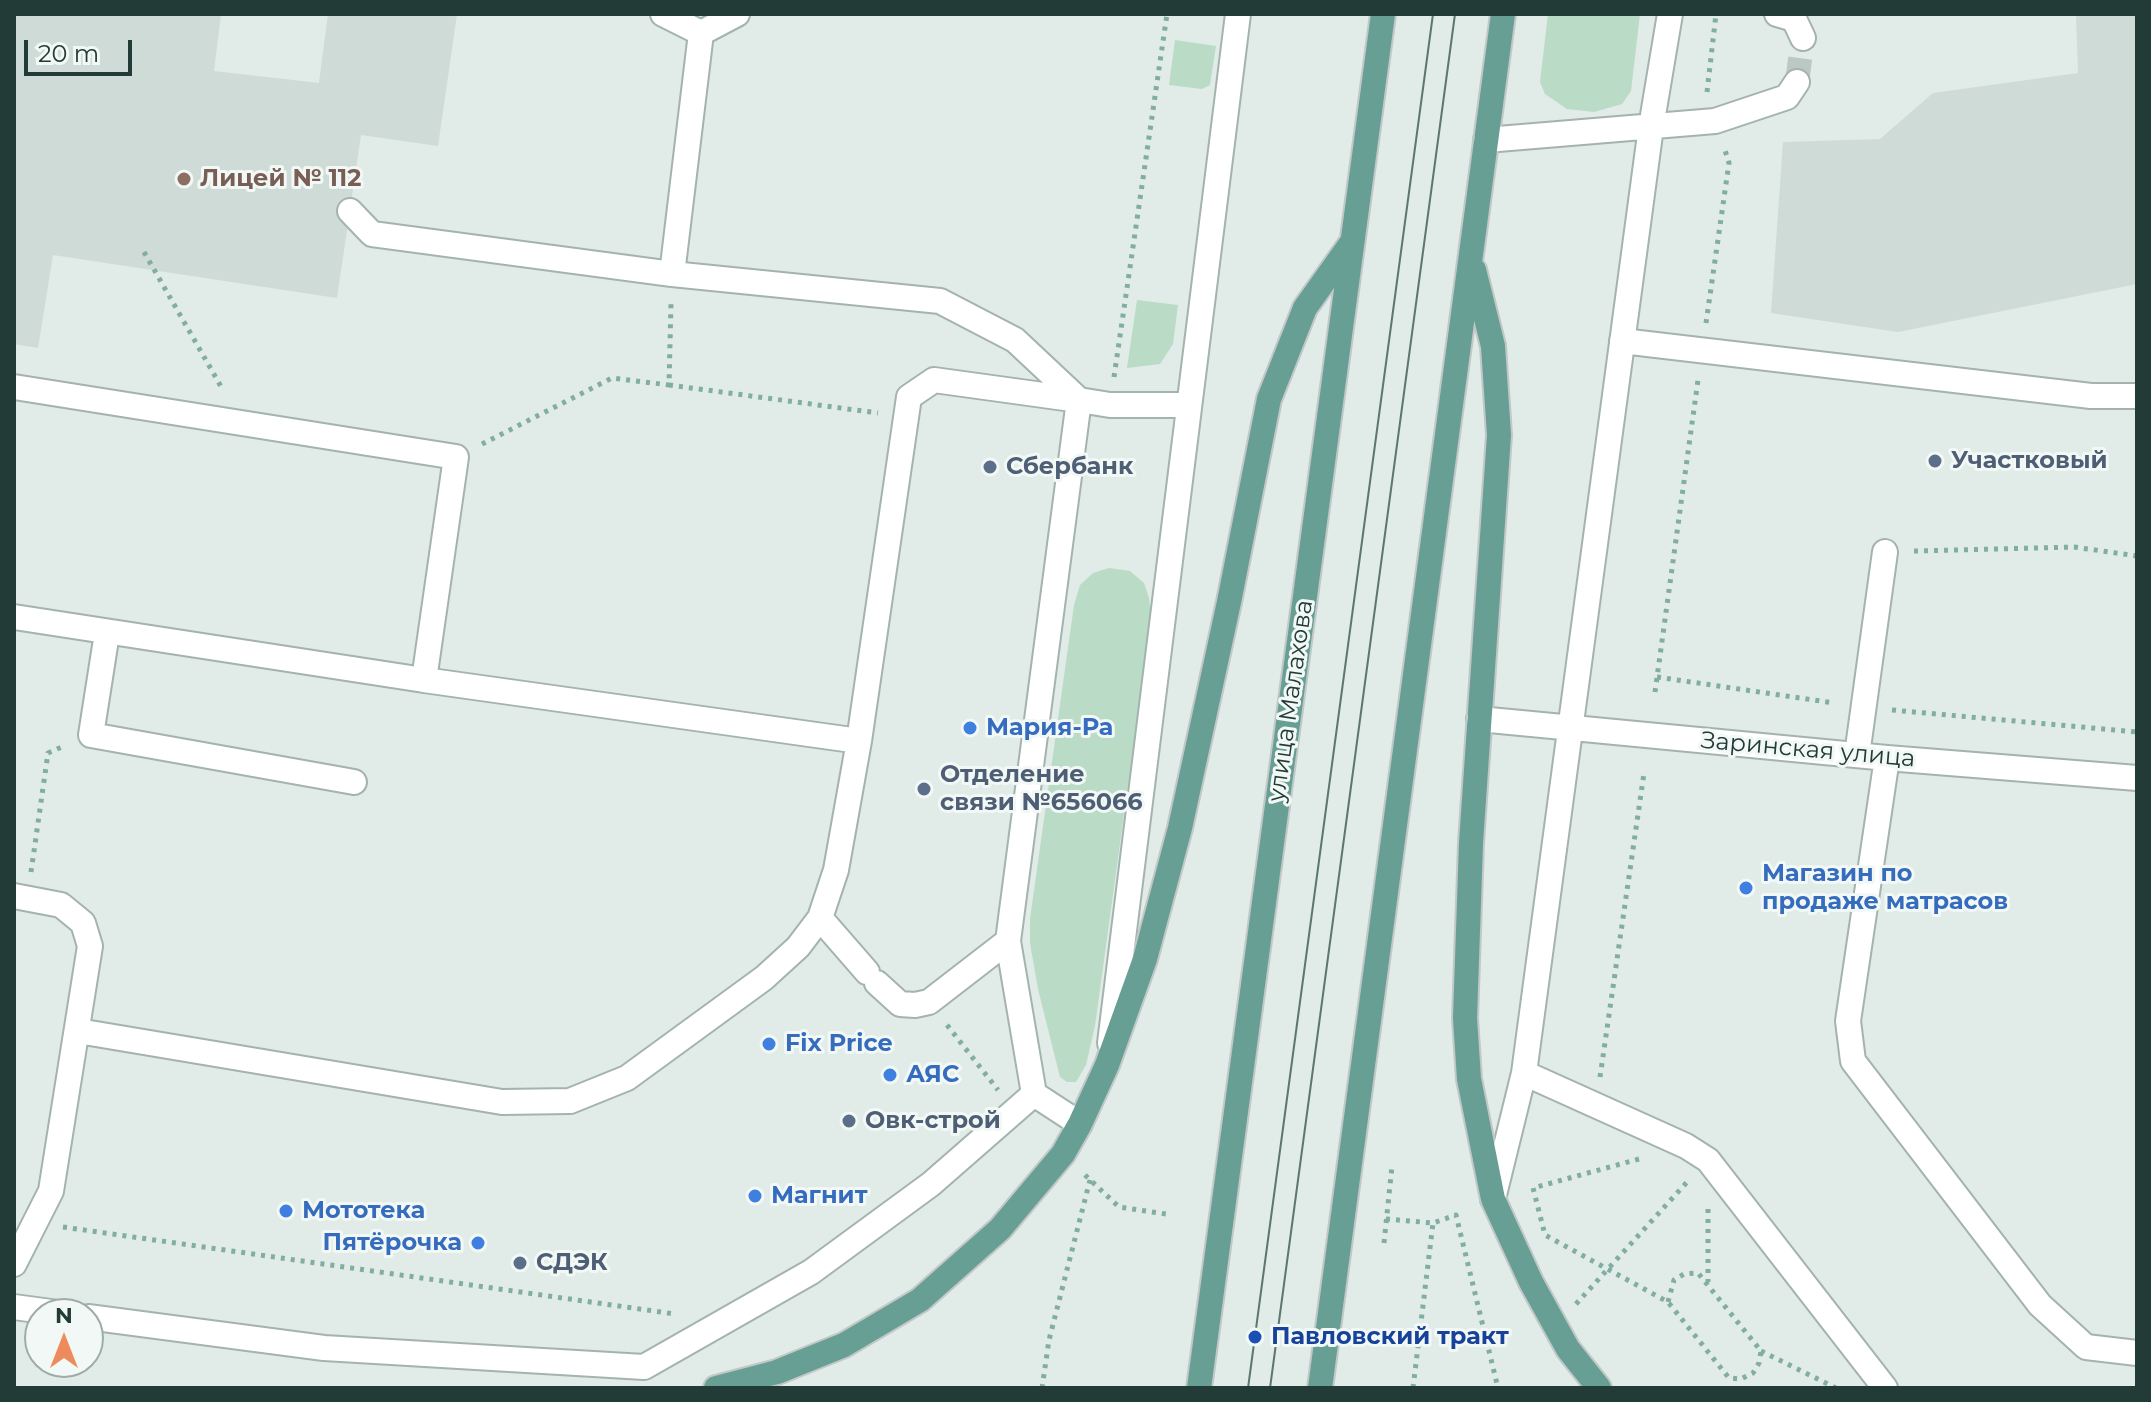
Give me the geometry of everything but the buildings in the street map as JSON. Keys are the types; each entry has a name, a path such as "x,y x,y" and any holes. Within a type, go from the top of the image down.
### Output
{"main road":[{"name":"улица Малахова","path":"1199,1388 1383,14"},
{"path":"1320,1388 1503,14"},
{"path":"716,1388 777,1372 844,1345 920,1300 1000,1229 1063,1154 1080,1124 1107,1065 1145,959 1180,828 1269,399 1305,308 1352,242"},
{"path":"1471,256 1493,346 1499,435 1471,843 1465,1018 1469,1079 1493,1199 1531,1282 1568,1349 1599,1388"}],"street":[{"path":"663,14 701,33"},
{"path":"701,33 737,14"},
{"path":"1107,1065 1238,14"},
{"path":"1493,1199 1524,1073 1651,127 1670,14"},
{"path":"1777,14 1794,19 1803,38"},
{"path":"672,274 701,33"},
{"path":"1486,140 1715,121 1787,97 1797,82"},
{"path":"350,211 372,234 672,274 940,301 1015,340 1079,400"},
{"path":"1622,341 2091,396 2137,396"},
{"path":"78,1031 502,1102 570,1101 627,1078 764,978 798,947 820,918 836,870 859,741 909,397 934,380 1110,405 1188,405"},
{"path":"14,387 456,457 424,680"},
{"path":"1079,400 1008,941 1034,1094 1080,1124"},
{"path":"1857,755 1885,552"},
{"path":"14,617 424,680 859,741"},
{"path":"107,633 91,735 354,782"},
{"name":"Заринская улица","path":"1479,719 1887,758 2137,778"},
{"path":"1887,758 1848,1021 1853,1061 2040,1305 2086,1347 2137,1353"},
{"path":"14,1264 51,1191 90,946 83,923 61,905 20,897"},
{"path":"820,918 872,978 900,1004 929,1002 1008,941"},
{"path":"1524,1073 1686,1146 1708,1160 1885,1388"},
{"path":"104,1319 324,1348 646,1377 724,1321 811,1272 931,1184 1034,1094"}],"path":[{"path":"1110,405 1167,14"},
{"path":"144,252 242,422"},
{"path":"669,385 672,274"},
{"path":"456,457 612,378 906,417"},
{"path":"1885,552 2074,547 2137,556"},
{"path":"20,897 48,753 91,735"},
{"path":"1596,1106 1644,773"},
{"path":"1686,1146 1533,1188 1545,1235 1668,1302 1729,1378 1741,1379 1753,1373 1761,1351"},
{"path":"1575,1304 1708,1160"},
{"path":"1708,1160 1708,1282"},
{"path":"1384,1243 1392,1166"},
{"path":"1042,1388 1049,1340 1090,1180"},
{"path":"1119,1207 1166,1214"},
{"path":"1386,1219 1433,1223 1456,1215 1498,1388"},
{"path":"35,1223 724,1321"},
{"path":"1413,1388 1433,1223"},
{"path":"1668,1302 1674,1280 1684,1274 1698,1273 1761,1351 1836,1388"}],"shaded area":[{"name":"Лицей № 112","path":"14,14 221,14 214,71 319,83 328,14 457,14 438,146 361,135 337,298 53,255 38,348 14,344"},
{"path":"2076,14 2137,14 2137,284 1898,332 1771,313 1783,142 1880,139 1933,93 2078,73"}],"green space":[{"path":"1548,14 1640,14 1631,91 1622,104 1594,112 1567,109 1545,94 1540,82"},
{"path":"1175,40 1216,46 1210,85 1202,89 1169,85"},
{"path":"1137,300 1178,305 1173,344 1160,364 1127,368"},
{"path":"1109,568 1130,571 1144,583 1151,617 1095,1026 1086,1065 1076,1082 1067,1082 1060,1077 1038,989 1030,943 1030,919 1074,605 1080,585 1093,573"}],"tunnel":[{"path":"1797,82 1803,38"}],"tram line":[{"path":"1248,1388 1433,14"},
{"path":"1270,1388 1455,14"}],"place":[{"name":"Лицей № 112","path":"184,179"},
{"name":"Участковый","path":"1935,461"},
{"name":"Сбербанк","path":"990,467"},
{"name":"Мария-Ра","path":"970,728"},
{"name":"Отделение связи №656066","path":"924,789"},
{"name":"Магазин по продаже матрасов","path":"1746,888"},
{"name":"Fix Price","path":"769,1044"},
{"name":"АЯС","path":"890,1075"},
{"name":"Овк-строй","path":"849,1121"},
{"name":"Магнит","path":"755,1196"},
{"name":"Мототека","path":"286,1211"},
{"name":"Пятёрочка","path":"478,1243"},
{"name":"СДЭК","path":"520,1263"},
{"name":"Павловский тракт","path":"1255,1337"}]}
